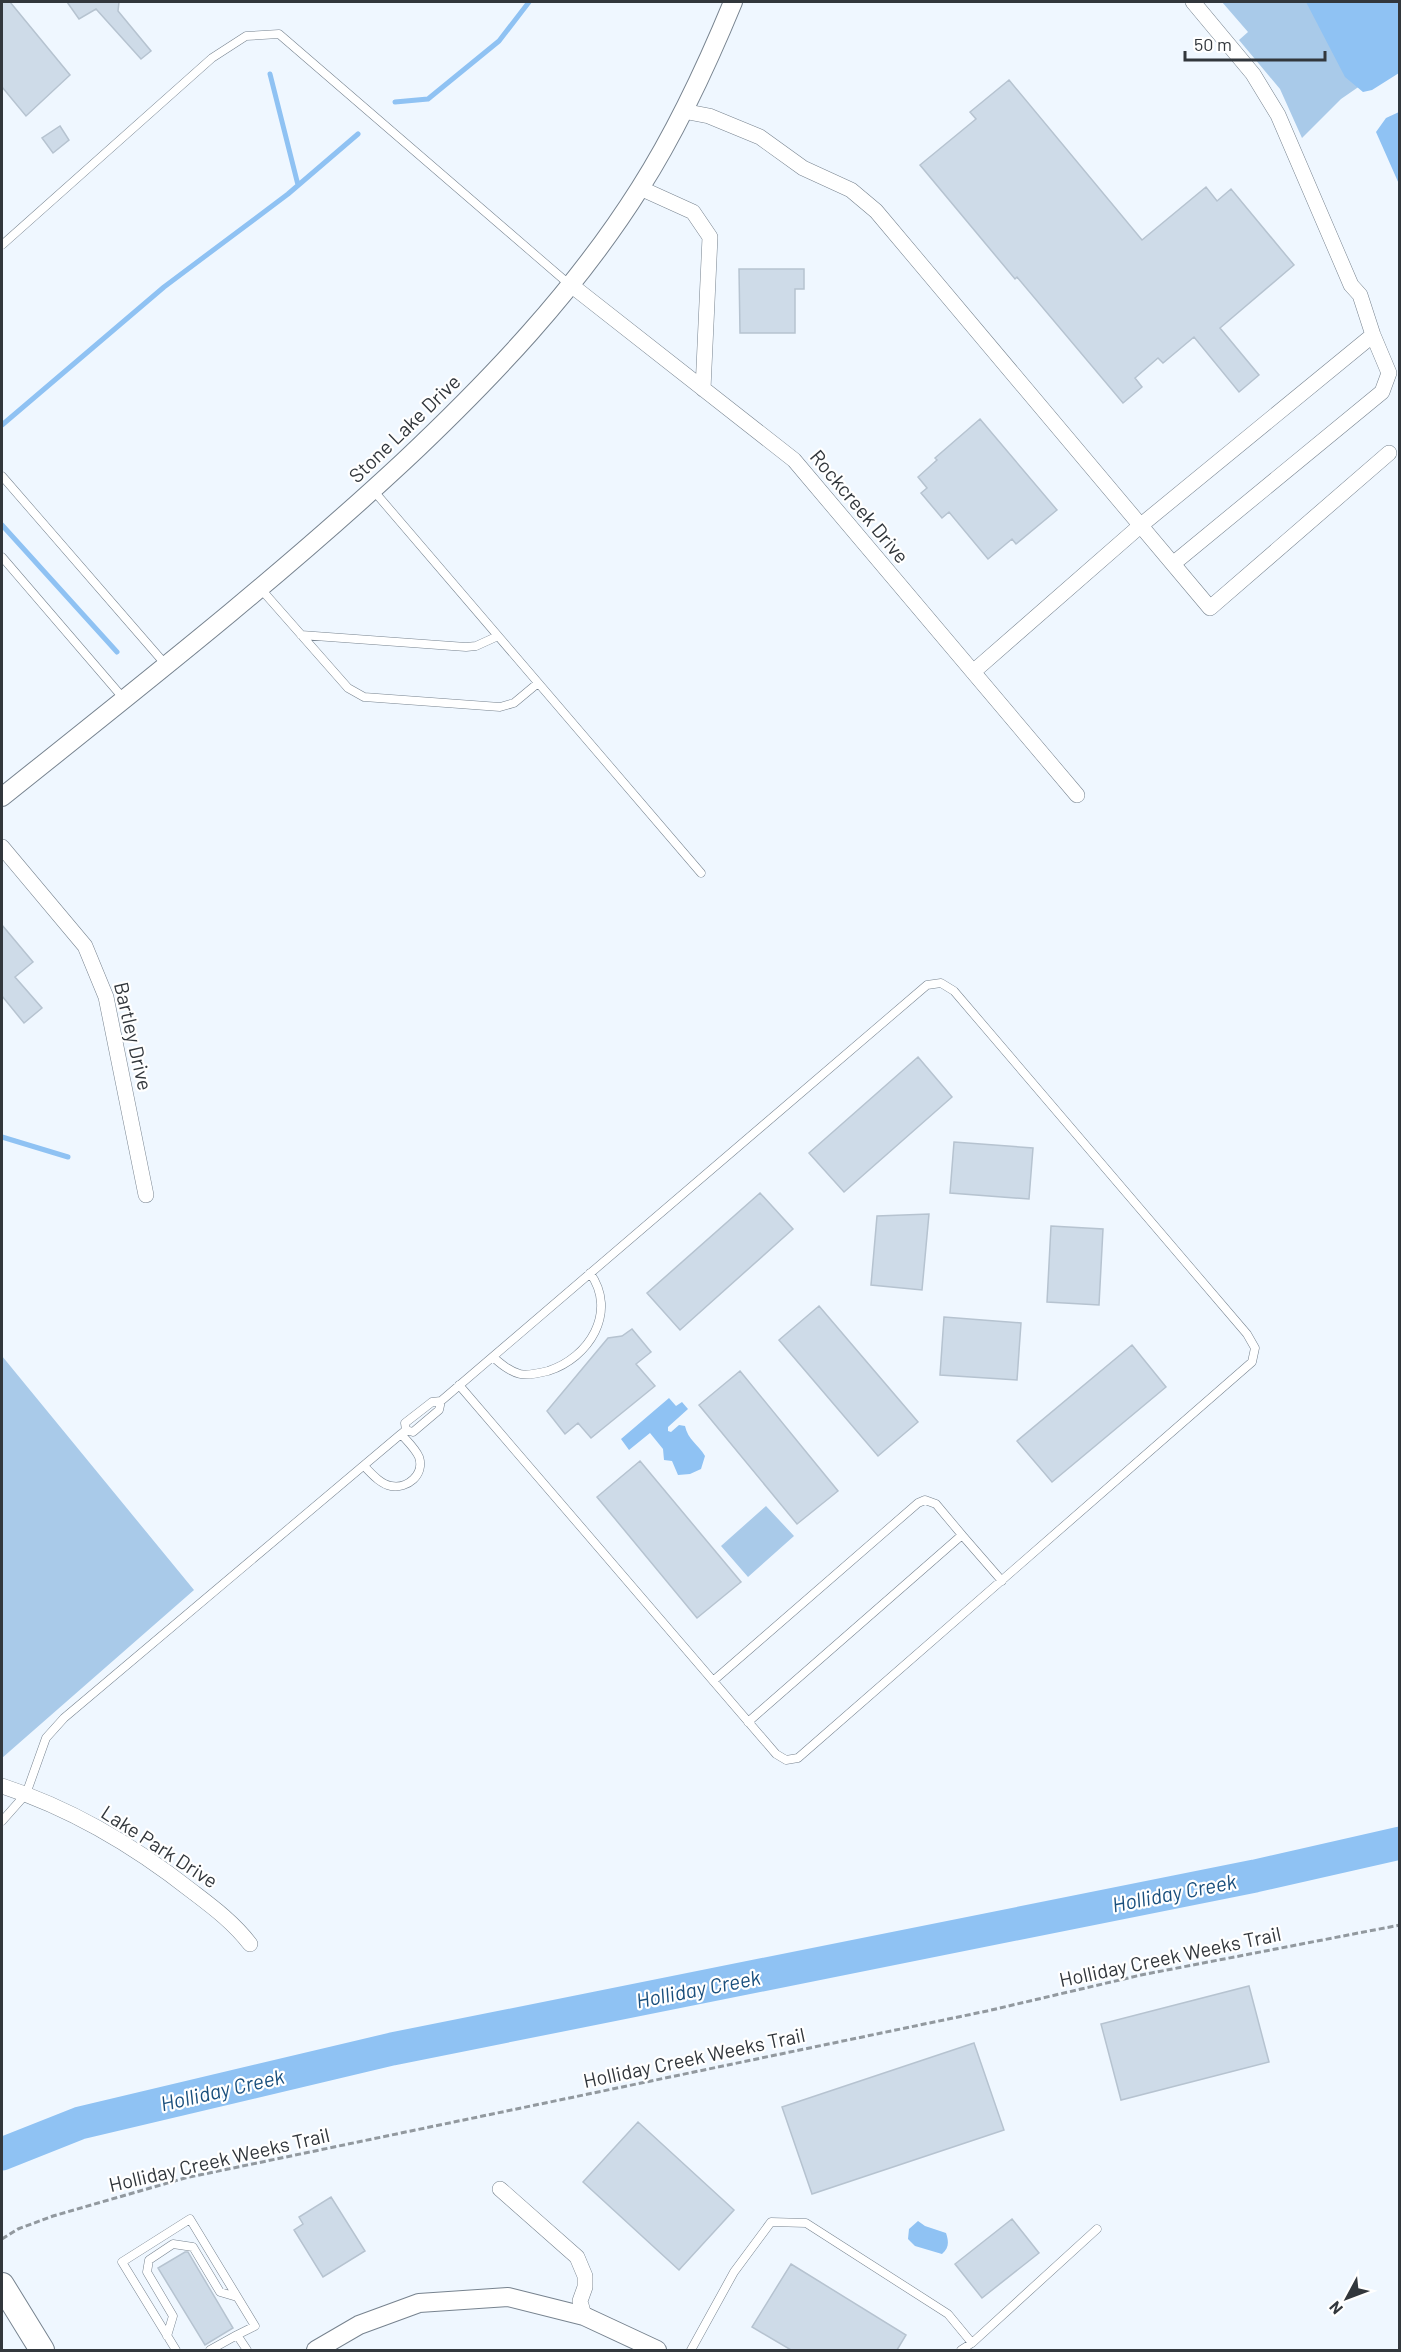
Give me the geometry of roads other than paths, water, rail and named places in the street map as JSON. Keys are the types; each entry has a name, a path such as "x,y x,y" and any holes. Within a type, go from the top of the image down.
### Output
{"main road":[{"path":"2,2285 42,2350"}],"street":[{"name":"Stone Lake Drive","path":"2,797 167,666 338,523 458,410 532,332 571,285 640,188 683,111 733,2"},
{"path":"1174,563 1382,392 1389,373 1360,295 1351,285 1278,115 1253,74 1193,2"},
{"path":"683,111 709,116 760,137 803,168 851,190 876,211 1210,608 1389,453"},
{"path":"640,188 693,212 710,237 703,389"},
{"name":"Rockcreek Drive","path":"571,285 794,460 1077,795"},
{"path":"973,672 1140,526 1373,335"},
{"name":"Bartley Drive","path":"2,847 86,946 106,998 146,1195"},
{"name":"Lake Park Drive","path":"2,1786 26,1794 76,1817 127,1845 181,1882 225,1917 250,1944"},
{"path":"500,2188 577,2257 585,2276 585,2288 580,2301 584,2316"},
{"path":"316,2350 359,2325 418,2303 508,2297 584,2316 657,2350"}],"lane":[{"path":"2,245 212,58 246,36 279,34 571,285"},
{"path":"2,477 167,666"},
{"path":"373,490 701,873"},
{"path":"2,557 124,699"},
{"path":"260,588 348,688 364,697 500,707 514,703 538,683"},
{"path":"301,635 466,647 476,646 498,636"},
{"path":"364,1466 390,1486 402,1486 412,1481 419,1472 419,1459 404,1432 405,1423 432,1401 441,1401 459,1385 927,985 941,983 954,991 1247,1334 1255,1348 1252,1362 798,1758 786,1760 776,1754 748,1722 459,1385"},
{"path":"493,1357 505,1367 521,1374 540,1373 574,1358 586,1347 594,1333 602,1301 598,1285 590,1273"},
{"path":"2,1821 26,1794 46,1738 64,1718 404,1432"},
{"path":"713,1681 918,1503 925,1500 936,1504 1002,1581"},
{"path":"748,1722 962,1535"},
{"path":"176,2350 122,2262 190,2219 255,2326 210,2350"},
{"path":"692,2350 734,2272 771,2222 806,2223 948,2314 972,2343"},
{"path":"961,2350 972,2343 1097,2229"},
{"path":"167,2336 173,2316 147,2272 149,2260 173,2244 193,2247 220,2292 237,2297"},
{"path":"237,2335 247,2350"}],"waterway":[{"path":"395,102 428,99 499,41 529,2"},
{"path":"270,74 298,185"},
{"path":"2,425 164,287 288,194 358,134"},
{"path":"2,525 117,652"},
{"path":"2,1137 68,1157"},
{"name":"Holliday Creek","path":"2,2154 80,2123 392,2049 1255,1876 1400,1843"}]}
